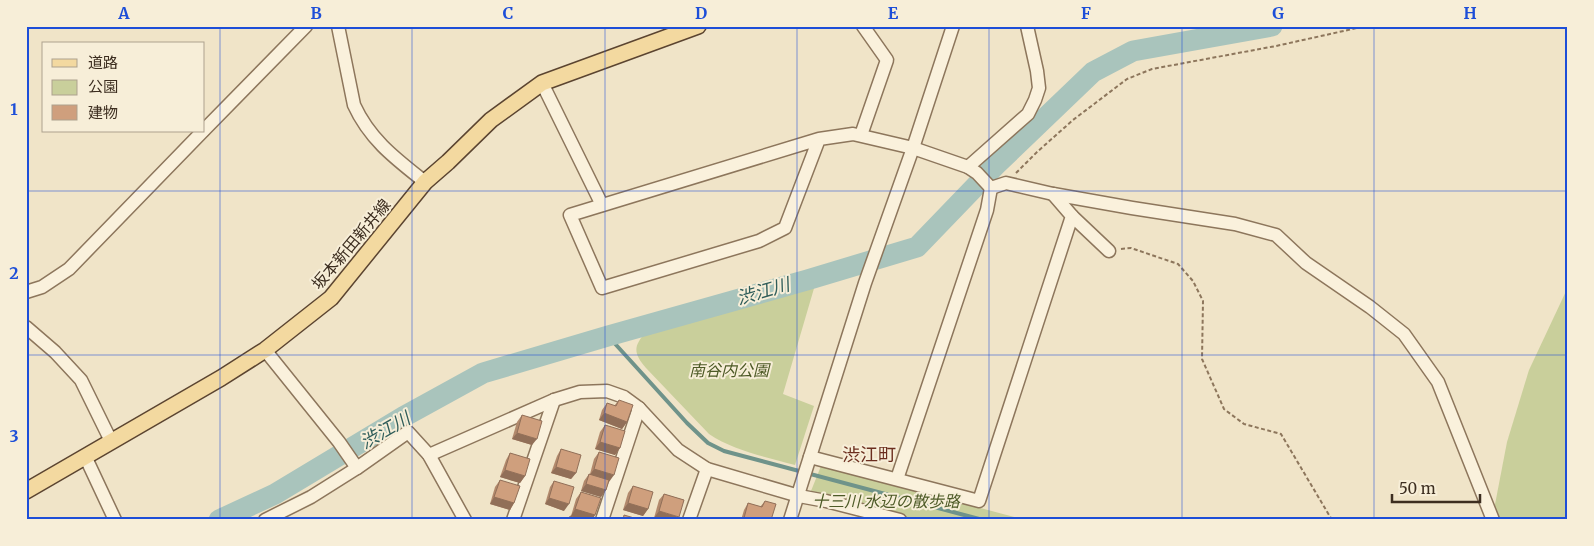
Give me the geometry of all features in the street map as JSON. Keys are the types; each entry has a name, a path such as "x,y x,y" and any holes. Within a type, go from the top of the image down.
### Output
{"main road":[{"name":"坂本新田新井線","path":"26,491 110,440 221,378 265,350 331,298 425,182 491,120 542,83 698,26"}],"street":[{"path":"205,129 306,26"},
{"path":"338,26 354,105 360,117 377,141 392,156 425,182"},
{"path":"860,135 887,60 863,26"},
{"path":"790,520 865,283 913,148 953,26"},
{"path":"972,170 1028,114 1035,100 1039,88 1027,26"},
{"path":"542,83 602,205"},
{"path":"26,292 42,287 69,269 202,132"},
{"path":"819,139 785,228 759,241 602,288 570,215 819,139 853,134 913,148 972,170 991,188"},
{"path":"991,188 1006,183 1053,194 1235,224 1276,235 1306,262 1370,307 1404,334 1438,382 1493,520"},
{"path":"897,479 987,210 991,188"},
{"path":"1053,194 1072,216 1109,251"},
{"path":"809,459 897,479 979,501 1072,216"},
{"path":"26,327 55,352 81,380 110,440"},
{"path":"265,350 356,465"},
{"path":"429,455 554,400 580,392 607,391 624,398 639,408 678,450 707,469 800,491 826,501 892,519"},
{"path":"514,520 554,400"},
{"path":"602,520 639,408"},
{"path":"265,520 311,497 356,465 408,432 429,455 465,520"},
{"path":"85,456 115,520"},
{"path":"689,520 707,469"}],"path":[{"path":"1006,183 1073,120 1127,79 1152,70 1366,26"},
{"path":"1477,26 1519,26"},
{"path":"1109,251 1131,248 1178,264 1193,281 1203,301 1202,359 1224,409 1244,424 1281,434 1332,520"}],"green space":[{"name":"南谷内公園","path":"815,285 783,394 814,406 795,465 740,449 709,434 646,368 637,354 637,345 647,331"},
{"path":"1568,287 1568,520 1492,520 1507,442 1529,370"},
{"name":"十三川 水辺の散歩路","path":"821,466 1026,520 883,520 811,491"}],"building":[{"path":"619,400 633,405 627,422 604,413 607,403 616,406"},
{"path":"522,415 542,421 537,439 517,433"},
{"path":"605,425 625,431 620,448 600,442"},
{"path":"561,449 581,455 576,473 556,467"},
{"path":"599,452 619,458 614,475 594,469"},
{"path":"510,453 530,459 525,476 505,470"},
{"path":"589,474 609,480 606,490 586,484"},
{"path":"500,480 520,486 514,503 494,497"},
{"path":"554,481 574,487 569,504 549,498"},
{"path":"633,486 653,492 648,509 628,503"},
{"path":"581,492 601,498 595,515 575,509"},
{"path":"664,494 684,500 679,517 659,511"},
{"path":"765,501 776,504 771,520 750,520 744,518 748,503 762,507"},
{"path":"624,515 641,520 623,520"},
{"path":"570,516 582,520 569,520"}],"waterway":[{"name":"渋江川","path":"219,520 275,494 403,417 483,373 917,247 996,165 1093,72 1133,51 1272,26"},
{"path":"608,336 687,423 708,443 724,451 983,520"}],"district":[{"name":"渋江町","path":"869,454"}]}
